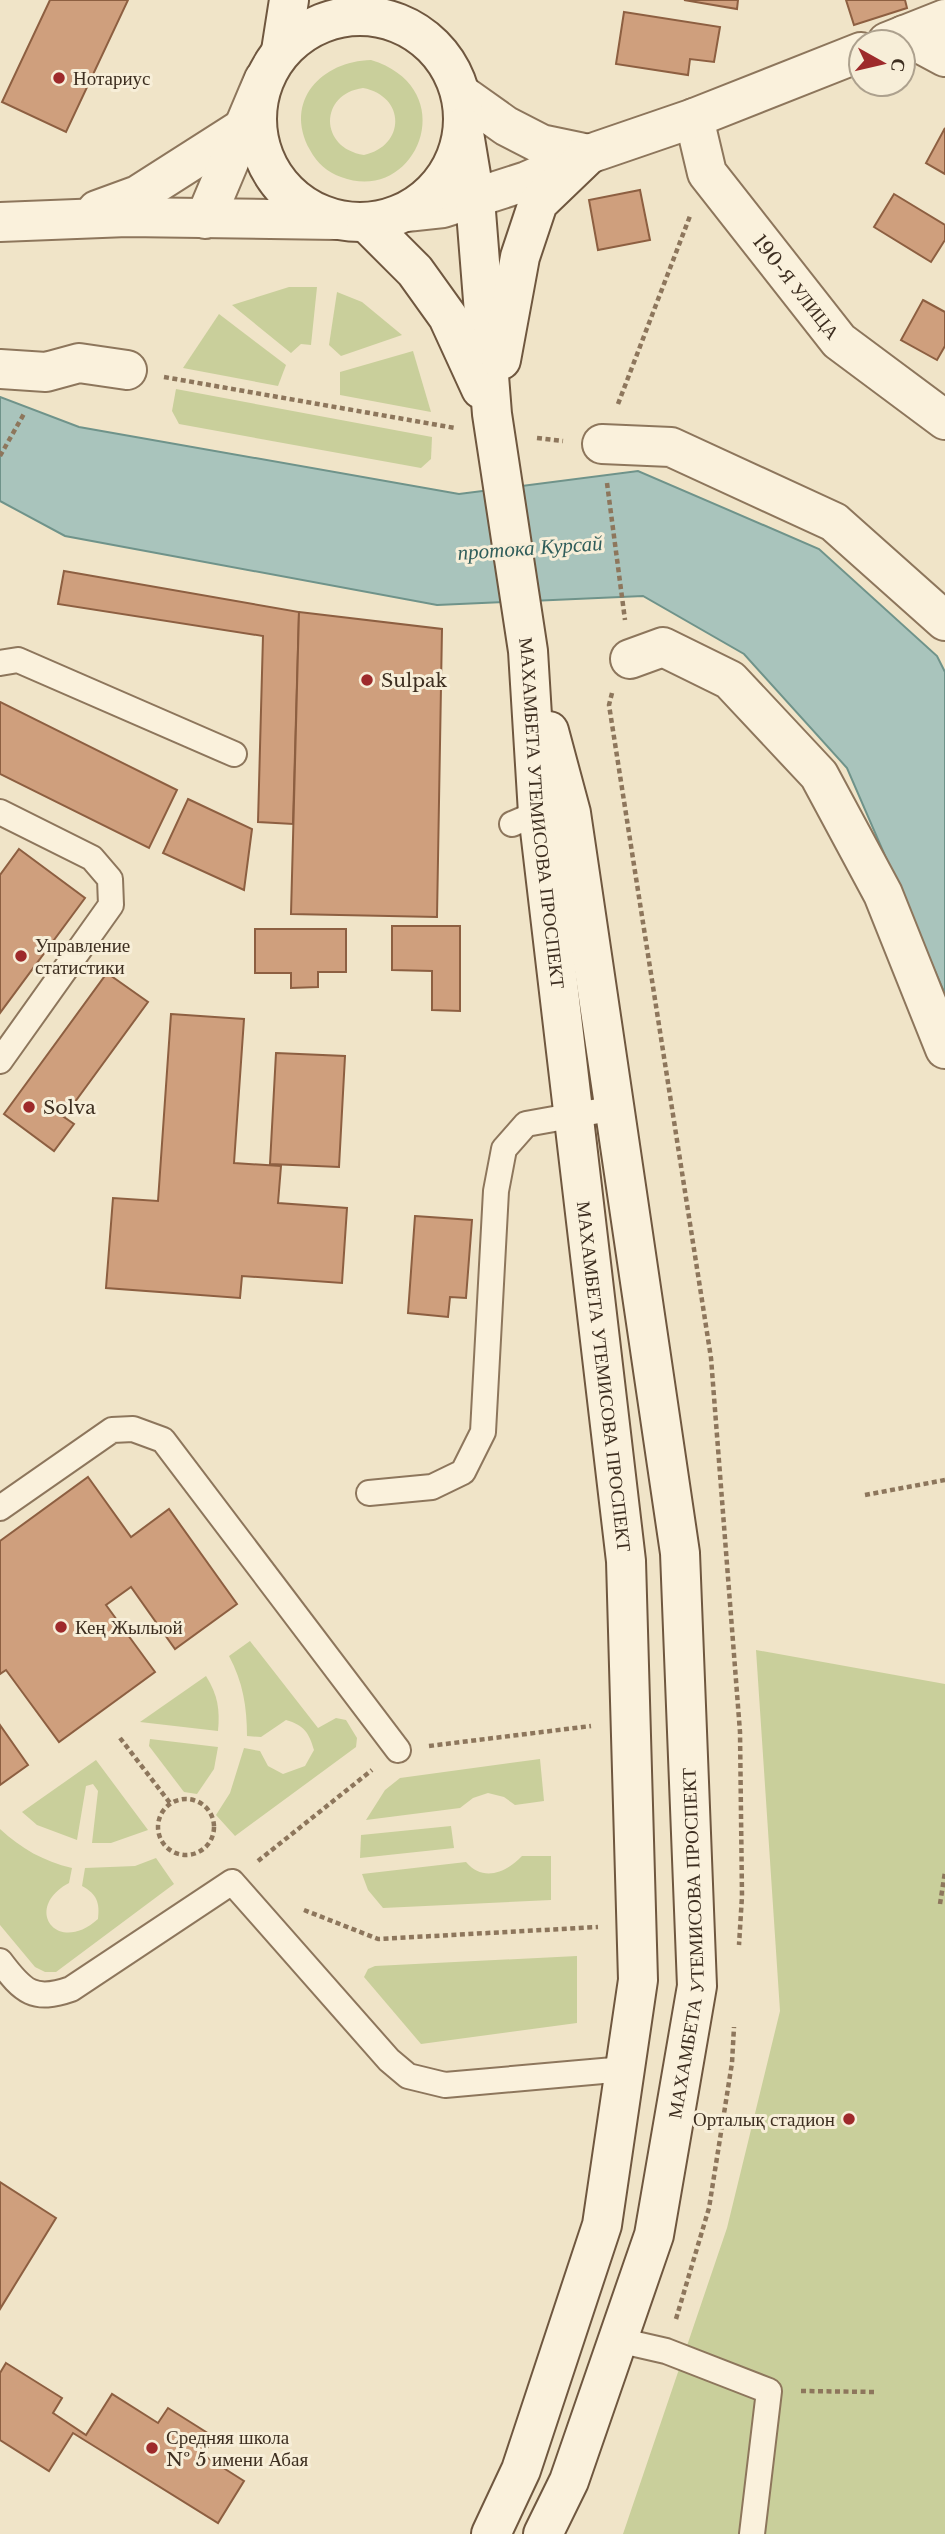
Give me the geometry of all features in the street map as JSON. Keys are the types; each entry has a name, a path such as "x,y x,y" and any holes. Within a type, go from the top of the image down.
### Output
{"street":[{"path":"289,0 256,114 260,149 276,181 303,206 351,221 415,271 448,317 493,424"},
{"path":"417,0 427,40"},
{"path":"205,219 272,65 305,30 336,18 368,15 400,22 427,40 448,64 462,110 475,199 493,424 528,651"},
{"path":"917,30 945,19"},
{"path":"917,46 945,57"},
{"path":"0,222 75,217 351,221 443,208 527,181 589,154 694,118 847,58"},
{"path":"462,110 506,126 541,144 589,154"},
{"path":"406,212 435,191 455,162 462,110"},
{"name":"190-Я УЛИЦА","path":"694,118 706,173 839,341 945,420"},
{"path":"75,217 138,195 243,128"},
{"path":"493,424 520,257 538,203 589,154"},
{"path":"0,369 47,372 79,363 128,370"},
{"path":"602,444 671,447 834,522 945,621"},
{"path":"631,660 663,647 730,680 819,775 883,894 945,1049"},
{"name":"МАХАМБЕТА УТЕМИСОВА ПРОСПЕКТ","path":"491,2534 522,2470 602,2225 638,1980 626,1561 573,1115 525,819 528,651"},
{"name":"МАХАМБЕТА УТЕМИСОВА ПРОСПЕКТ","path":"528,651 571,813 680,1553 697,1986 654,2235 569,2481 543,2534"}],"lane":[{"path":"0,663 18,660 234,754"},
{"path":"0,812 92,858 110,879 111,905 0,1060"},
{"path":"369,1493 432,1488 463,1472 483,1432 496,1191 504,1149 526,1124 615,1108"},
{"path":"0,1508 111,1430 133,1429 163,1440 398,1749"},
{"path":"0,1961 27,1990 48,1997 71,1989 232,1882 389,2060 408,2076 445,2085 625,2069"},
{"path":"618,2340 666,2351 769,2391 752,2534"}],"path":[{"path":"631,660 602,444 706,173"},
{"path":"128,370 493,424 602,444"},
{"path":"865,1494 945,1480"},
{"path":"593,1712 594,1738"},
{"path":"232,1882 398,1749 593,1726"},
{"path":"120,1738 170,1803"},
{"path":"189,1799 198,1802 211,1814 214,1831 206,1847 199,1852 190,1855 171,1852 159,1837 159,1818 170,1803 189,1799"},
{"path":"940,1904 945,1871"},
{"path":"293,1906 377,1939 598,1927"},
{"path":"598,1941 599,1915"},
{"path":"769,2391 877,2392"}],"green space":[{"path":"371,60 400,75 417,95 423,117 419,140 408,160 391,175 368,181 341,177 327,170 313,155 303,132 301,115 312,87 323,76 353,62","holes":["363,88 377,93 393,110 393,132 388,142 378,150 364,155 349,150 332,132 332,110 338,100 349,92"]},
{"path":"289,287 317,287 311,345 301,344 291,353 232,305"},
{"path":"337,292 362,302 402,335 341,356 329,345"},
{"path":"219,314 286,365 278,386 183,368"},
{"path":"413,351 431,412 340,395 340,372"},
{"path":"176,389 432,437 431,459 421,468 179,424 172,411"},
{"path":"250,1641 318,1728 336,1718 346,1720 357,1738 356,1747 235,1836 216,1815 230,1793 244,1748 260,1751 268,1766 283,1774 305,1766 314,1750 305,1730 286,1720 261,1737 247,1736 243,1695 229,1656"},
{"name":"Орталық стадион","path":"756,1650 945,1684 945,2534 623,2534 727,2228 780,2011"},
{"path":"206,1676 217,1703 218,1731 140,1722"},
{"path":"150,1739 218,1747 214,1769 197,1794 184,1792 149,1746"},
{"path":"540,1759 544,1801 515,1805 504,1797 488,1793 473,1798 460,1808 366,1820 385,1790 400,1778"},
{"path":"96,1760 148,1830 111,1843 92,1843 98,1791 93,1784 86,1786 77,1840 37,1825 22,1812"},
{"path":"451,1826 454,1848 360,1858 361,1835"},
{"path":"0,1829 33,1853 72,1868 69,1883 55,1893 48,1904 50,1924 58,1930 70,1932 83,1929 98,1919 96,1899 82,1886 85,1868 135,1866 156,1858 174,1884 56,1972 45,1972 35,1967 0,1925"},
{"path":"522,1856 551,1856 551,1900 383,1908 368,1890 362,1874 466,1862 480,1872 494,1873 509,1867"},
{"path":"577,1956 577,2023 421,2044 364,1977 368,1969 375,1966"}],"water":[{"name":"протока Курсай","path":"0,397 79,427 459,494 638,471 819,549 937,656 945,672 945,994 847,768 744,654 643,596 437,605 65,536 0,501"}],"building":[{"path":"50,0 128,0 66,132 2,102"},
{"path":"684,0 738,0 737,9"},
{"path":"846,0 905,0 907,8 854,25"},
{"path":"624,12 720,27 714,62 690,59 688,75 616,64"},
{"path":"945,128 945,174 926,163"},
{"path":"640,190 650,240 598,250 589,200"},
{"path":"894,194 945,225 945,240 931,262 874,227"},
{"path":"923,300 945,312 945,346 937,360 901,340"},
{"path":"64,571 299,612 293,824 258,822 263,636 58,604"},
{"path":"299,612 442,629 437,917 291,914"},
{"path":"0,702 177,790 149,848 0,774"},
{"path":"188,799 252,829 244,890 163,853"},
{"name":"Управление статистики","path":"19,849 85,898 0,1013 0,875"},
{"path":"392,926 460,926 460,1011 432,1010 432,971 392,970"},
{"path":"255,929 346,929 346,972 318,972 318,987 291,988 291,973 255,973"},
{"path":"107,973 148,1002 64,1117 74,1124 54,1151 4,1114"},
{"path":"171,1014 244,1019 234,1163 281,1166 278,1203 347,1208 342,1283 242,1276 240,1298 106,1288 113,1198 158,1201"},
{"path":"276,1053 345,1056 339,1167 270,1164"},
{"path":"415,1216 472,1220 466,1298 450,1297 448,1317 408,1313"},
{"name":"Кең Жылыой","path":"88,1477 131,1537 169,1509 237,1604 175,1649 131,1587 106,1605 155,1672 59,1742 6,1670 0,1674 0,1541"},
{"path":"0,1725 28,1765 0,1785"},
{"path":"0,2182 56,2218 0,2309"},
{"name":"Средняя школа № 5 имени Абая","path":"6,2363 62,2398 53,2413 86,2435 112,2394 158,2423 168,2408 214,2437 203,2455 244,2481 218,2523 73,2433 49,2471 0,2440 0,2373"}],"place":[{"name":"Нотариус","path":"59,78"},
{"name":"Sulpak","path":"367,680"},
{"name":"Управление статистики","path":"21,956"},
{"name":"Solva","path":"29,1107"},
{"name":"Кең Жылыой","path":"61,1627"},
{"name":"Орталық стадион","path":"849,2119"},
{"name":"Средняя школа № 5 имени Абая","path":"152,2448"}]}
